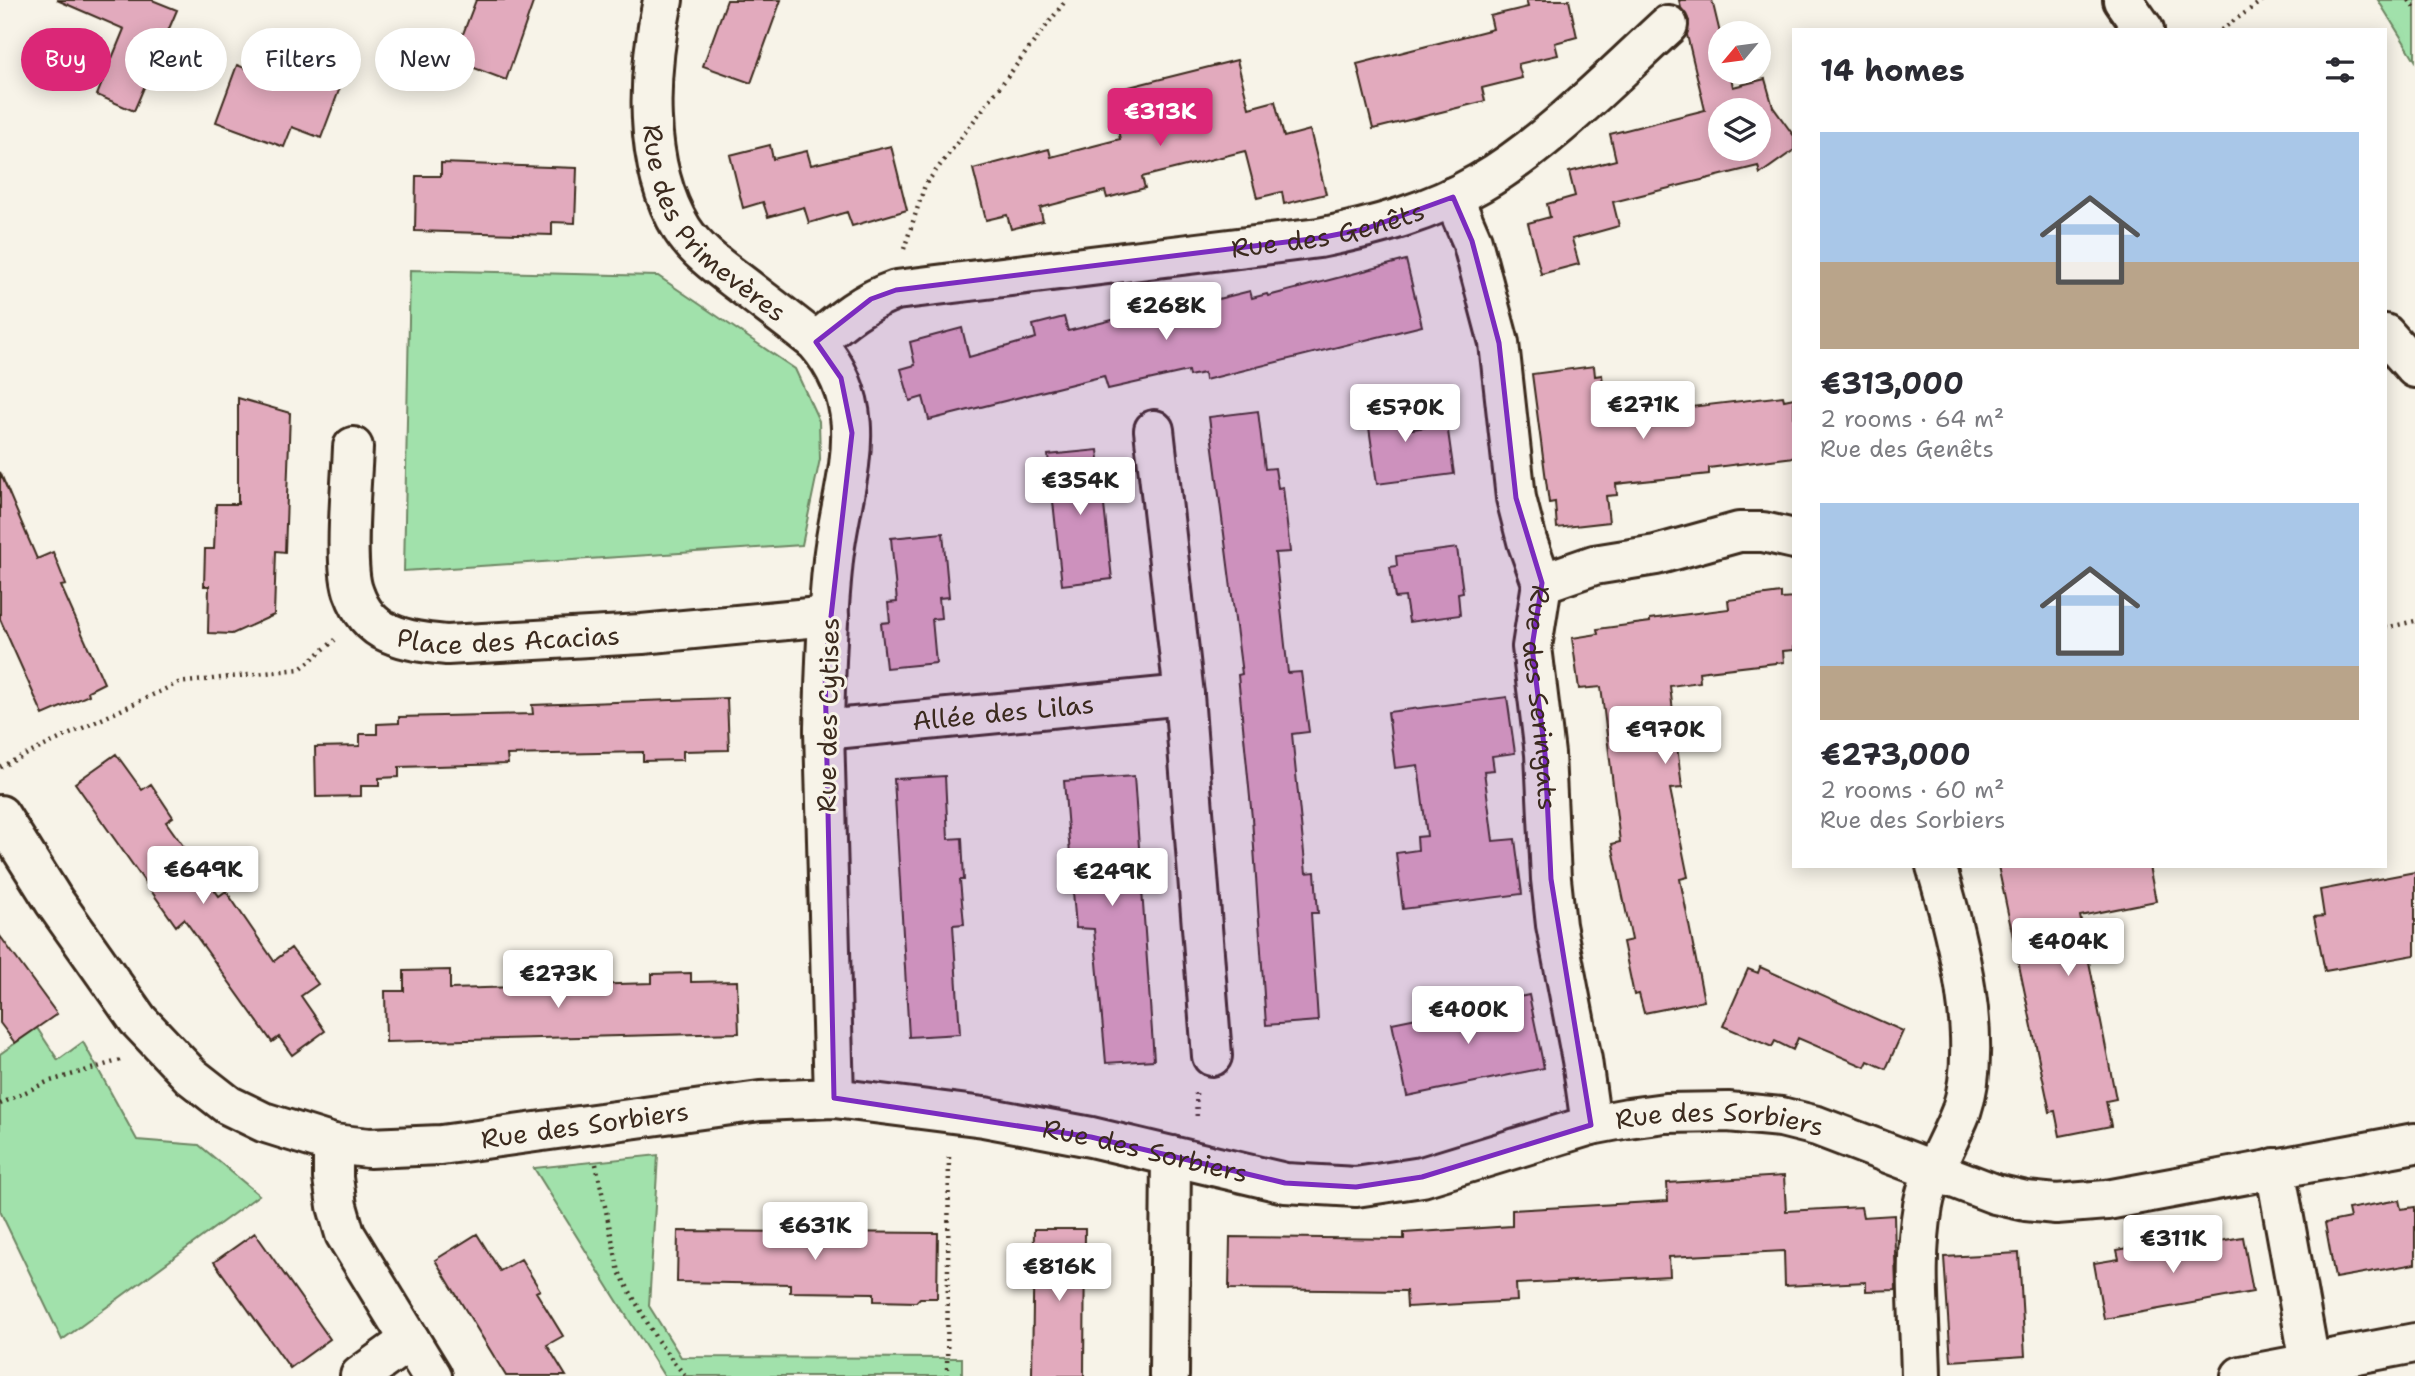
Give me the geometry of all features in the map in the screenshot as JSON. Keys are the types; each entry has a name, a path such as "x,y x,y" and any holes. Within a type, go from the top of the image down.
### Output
{"street":[{"name":"Rue des Primevères","path":"663,0 652,68 652,119 656,157 668,200 683,230 712,261 816,342"},
{"path":"2123,0 2143,28"},
{"name":"Rue des Genêts","path":"816,342 871,299 895,290 1319,238 1365,229 1414,213 1480,182 1539,141 1668,25"},
{"name":"Rue des Seringats","path":"1453,197 1472,241 1499,343 1516,498 1542,583 1532,647 1541,705 1551,879 1556,925 1582,1060 1591,1125"},
{"path":"2387,336 2415,368"},
{"name":"Rue des Cytises","path":"816,342 828,355 841,378 849,406 852,433 848,483 834,558 824,730 834,1098"},
{"path":"1154,430 1184,695 1212,1056"},
{"name":"Place des Acacias","path":"353,447 349,564 353,591 365,616 387,633 418,642 447,645 642,634 829,616"},
{"path":"1542,583 1594,565 1656,555 1698,541 1739,533 1763,532 1792,539"},
{"name":"Allée des Lilas","path":"824,730 1184,695"},
{"name":"Rue des Sorbiers","path":"0,815 69,922 138,1020 162,1048 191,1076 228,1105 264,1122 333,1144 369,1148 441,1145 760,1101 834,1098 949,1113 1091,1137 1285,1183 1356,1187 1422,1177 1591,1125 1665,1114 1728,1112 1781,1117 1817,1126 1995,1194 2056,1204 2107,1200 2415,1143"},
{"path":"1921,1376 1918,1238 1923,1203 1960,1114 1970,1078 1970,1035 1961,967 1937,868"},
{"path":"333,1144 333,1178 345,1234 432,1376"},
{"path":"1169,1376 1171,1156"},
{"path":"2275,1168 2309,1363"},
{"path":"360,1376 410,1340"},
{"path":"2241,1376 2415,1343"}],"path":[{"path":"895,290 907,236 925,185 1066,0"},
{"path":"2224,28 2263,0"},
{"path":"2409,0 2415,8"},
{"path":"0,767 178,683 300,668 365,616"},
{"path":"2387,628 2415,621"},
{"path":"0,1104 47,1082 162,1048"},
{"path":"1171,1156 1197,1130 1196,1065 1212,1056"},
{"path":"947,1376 949,1113"},
{"path":"590,1125 599,1186 620,1272 657,1340 685,1376"}],"highlighted area":[{"path":"1453,197 1472,241 1499,343 1516,498 1542,583 1532,647 1545,754 1551,879 1591,1125 1422,1177 1356,1187 1285,1183 1091,1137 834,1098 825,669 852,433 841,378 816,342 871,299 896,290 1319,238 1365,229"}],"green space":[{"path":"2378,0 2415,0 2415,60"},
{"path":"410,270 658,276 795,369 819,421 820,459 802,545 404,571"},
{"path":"37,1028 58,1060 83,1042 137,1140 199,1145 259,1195 62,1340 0,1211 0,1054"},
{"path":"658,1155 649,1306 681,1357 962,1358 962,1376 664,1376 534,1168"}],"building":[{"path":"57,0 152,0 177,10 169,28 125,28 125,91 143,91 134,111 97,95 99,91 111,91 111,61 124,29"},
{"path":"476,0 534,0 506,80 475,68 475,28 465,28"},
{"path":"727,0 781,0 751,83 703,66"},
{"path":"1526,0 1569,0 1577,37 1555,43 1558,55 1518,64 1522,78 1482,88 1485,101 1373,129 1357,64 1493,29 1490,16 1528,7"},
{"path":"1679,0 1712,0 1717,21 1708,21 1708,84 1732,84 1733,87 1766,84 1770,98 1708,98 1708,161 1771,161 1771,100 1792,133 1792,151 1760,174 1758,166 1613,202 1619,226 1572,239 1579,264 1541,274 1528,223 1550,217 1547,204 1575,196 1569,172 1616,160 1610,134 1705,110 1687,35 1689,21"},
{"path":"1237,60 1249,108 1275,101 1284,137 1310,130 1326,194 1284,204 1282,192 1257,198 1245,151 1142,177 1145,188 1107,198 1105,191 1040,208 1043,221 1011,229 1007,215 986,220 973,169 1049,149 1051,157 1120,139 1109,92"},
{"path":"237,65 241,67 241,91 339,91 321,138 292,127 284,147 216,122"},
{"path":"770,145 773,159 807,151 811,165 891,146 907,210 852,226 847,212 809,223 804,207 768,217 763,202 743,208 730,155"},
{"path":"441,163 577,168 575,223 552,222 552,235 415,231 416,176 441,176"},
{"path":"1406,260 1422,326 1205,380 1204,373 1189,376 1188,371 1108,389 1104,376 929,420 923,397 910,401 901,369 915,365 910,342 962,328 969,357 1036,338 1033,325 1064,317 1068,331 1173,305 1174,310 1250,291 1252,298 1267,294 1268,296"},
{"path":"1594,366 1595,376 1602,375 1607,417 1783,396 1784,400 1792,398 1792,457 1709,468 1709,474 1616,484 1617,495 1606,496 1609,522 1557,528 1555,502 1549,503 1532,374"},
{"path":"1401,395 1405,430 1447,424 1454,474 1377,484 1365,399"},
{"path":"238,398 290,413 285,552 276,551 274,615 232,634 208,633 209,586 204,586 205,549 214,549 216,504 238,504"},
{"path":"1258,411 1265,469 1275,468 1278,488 1283,487 1290,552 1275,553 1288,673 1301,672 1309,732 1292,734 1306,873 1315,872 1318,913 1311,913 1318,1021 1266,1025 1252,818 1238,675 1242,674 1209,417"},
{"path":"1098,450 1112,579 1062,585 1048,455"},
{"path":"0,472 37,559 53,552 66,585 61,586 104,683 88,691 89,695 43,715 0,619"},
{"path":"943,533 949,597 939,598 941,618 932,619 936,663 886,668 881,623 890,622 888,603 897,602 891,538"},
{"path":"1457,548 1463,592 1458,593 1460,615 1409,622 1405,597 1395,598 1390,567 1397,566 1396,556"},
{"path":"1781,593 1781,599 1792,598 1792,650 1783,651 1784,662 1699,672 1700,682 1670,686 1682,788 1670,789 1688,877 1680,879 1704,1001 1644,1013 1639,994 1634,995 1623,942 1632,940 1612,844 1620,842 1601,687 1579,689 1572,638 1598,634 1597,629 1650,622 1650,619 1729,609 1728,600"},
{"path":"1507,697 1515,753 1492,756 1494,770 1484,771 1493,841 1515,839 1522,894 1403,909 1396,853 1418,850 1417,837 1427,836 1418,765 1395,768 1388,712"},
{"path":"727,698 729,750 683,751 683,760 643,761 643,752 507,755 508,764 399,767 399,777 379,778 379,786 361,786 361,796 316,797 315,747 360,746 360,734 377,734 377,724 399,723 399,717 533,714 532,705"},
{"path":"116,754 142,790 151,784 173,817 166,822 219,896 226,891 274,961 291,948 318,984 301,996 325,1031 292,1055 279,1037 272,1042 184,919 176,926 75,783"},
{"path":"945,776 948,839 962,838 964,880 960,880 964,924 953,925 960,1034 909,1037 894,779"},
{"path":"1134,776 1154,1060 1106,1063 1094,929 1076,928 1064,781"},
{"path":"1998,868 2149,868 2156,901 2080,916 2116,1099 2106,1101 2111,1126 2060,1136 2055,1111 2050,1112"},
{"path":"2415,872 2415,955 2325,971 2314,917 2324,916 2320,890"},
{"path":"0,936 57,1014 15,1043 0,1023"},
{"path":"1760,967 1903,1031 1886,1069 1868,1061 1865,1067 1798,1038 1793,1050 1775,1041 1772,1047 1723,1026 1748,969 1758,973"},
{"path":"450,970 450,989 652,983 652,974 691,973 691,982 737,981 739,1033 386,1042 385,991 404,991 404,971"},
{"path":"1529,995 1544,1068 1407,1096 1392,1023"},
{"path":"1784,1176 1786,1211 1861,1207 1863,1217 1894,1215 1896,1290 1866,1291 1866,1282 1785,1286 1784,1251 1669,1257 1670,1276 1516,1284 1517,1301 1407,1307 1406,1291 1229,1289 1230,1237 1404,1239 1404,1233 1512,1226 1512,1210 1668,1201 1667,1183"},
{"path":"2399,1200 2401,1209 2415,1207 2415,1264 2335,1278 2325,1223 2350,1218 2348,1209"},
{"path":"1034,1229 1085,1229 1084,1376 1032,1376"},
{"path":"678,1231 938,1233 937,1298 920,1298 916,1302 874,1301 874,1293 790,1292 790,1284 677,1282"},
{"path":"2217,1232 2219,1241 2243,1237 2253,1292 2104,1319 2094,1263 2119,1259 2117,1250"},
{"path":"255,1233 330,1339 290,1368 214,1262"},
{"path":"477,1234 500,1271 521,1259 540,1290 536,1292 563,1336 547,1345 566,1376 506,1376 435,1260"},
{"path":"2019,1253 2025,1356 1951,1361 1944,1257"}]}
